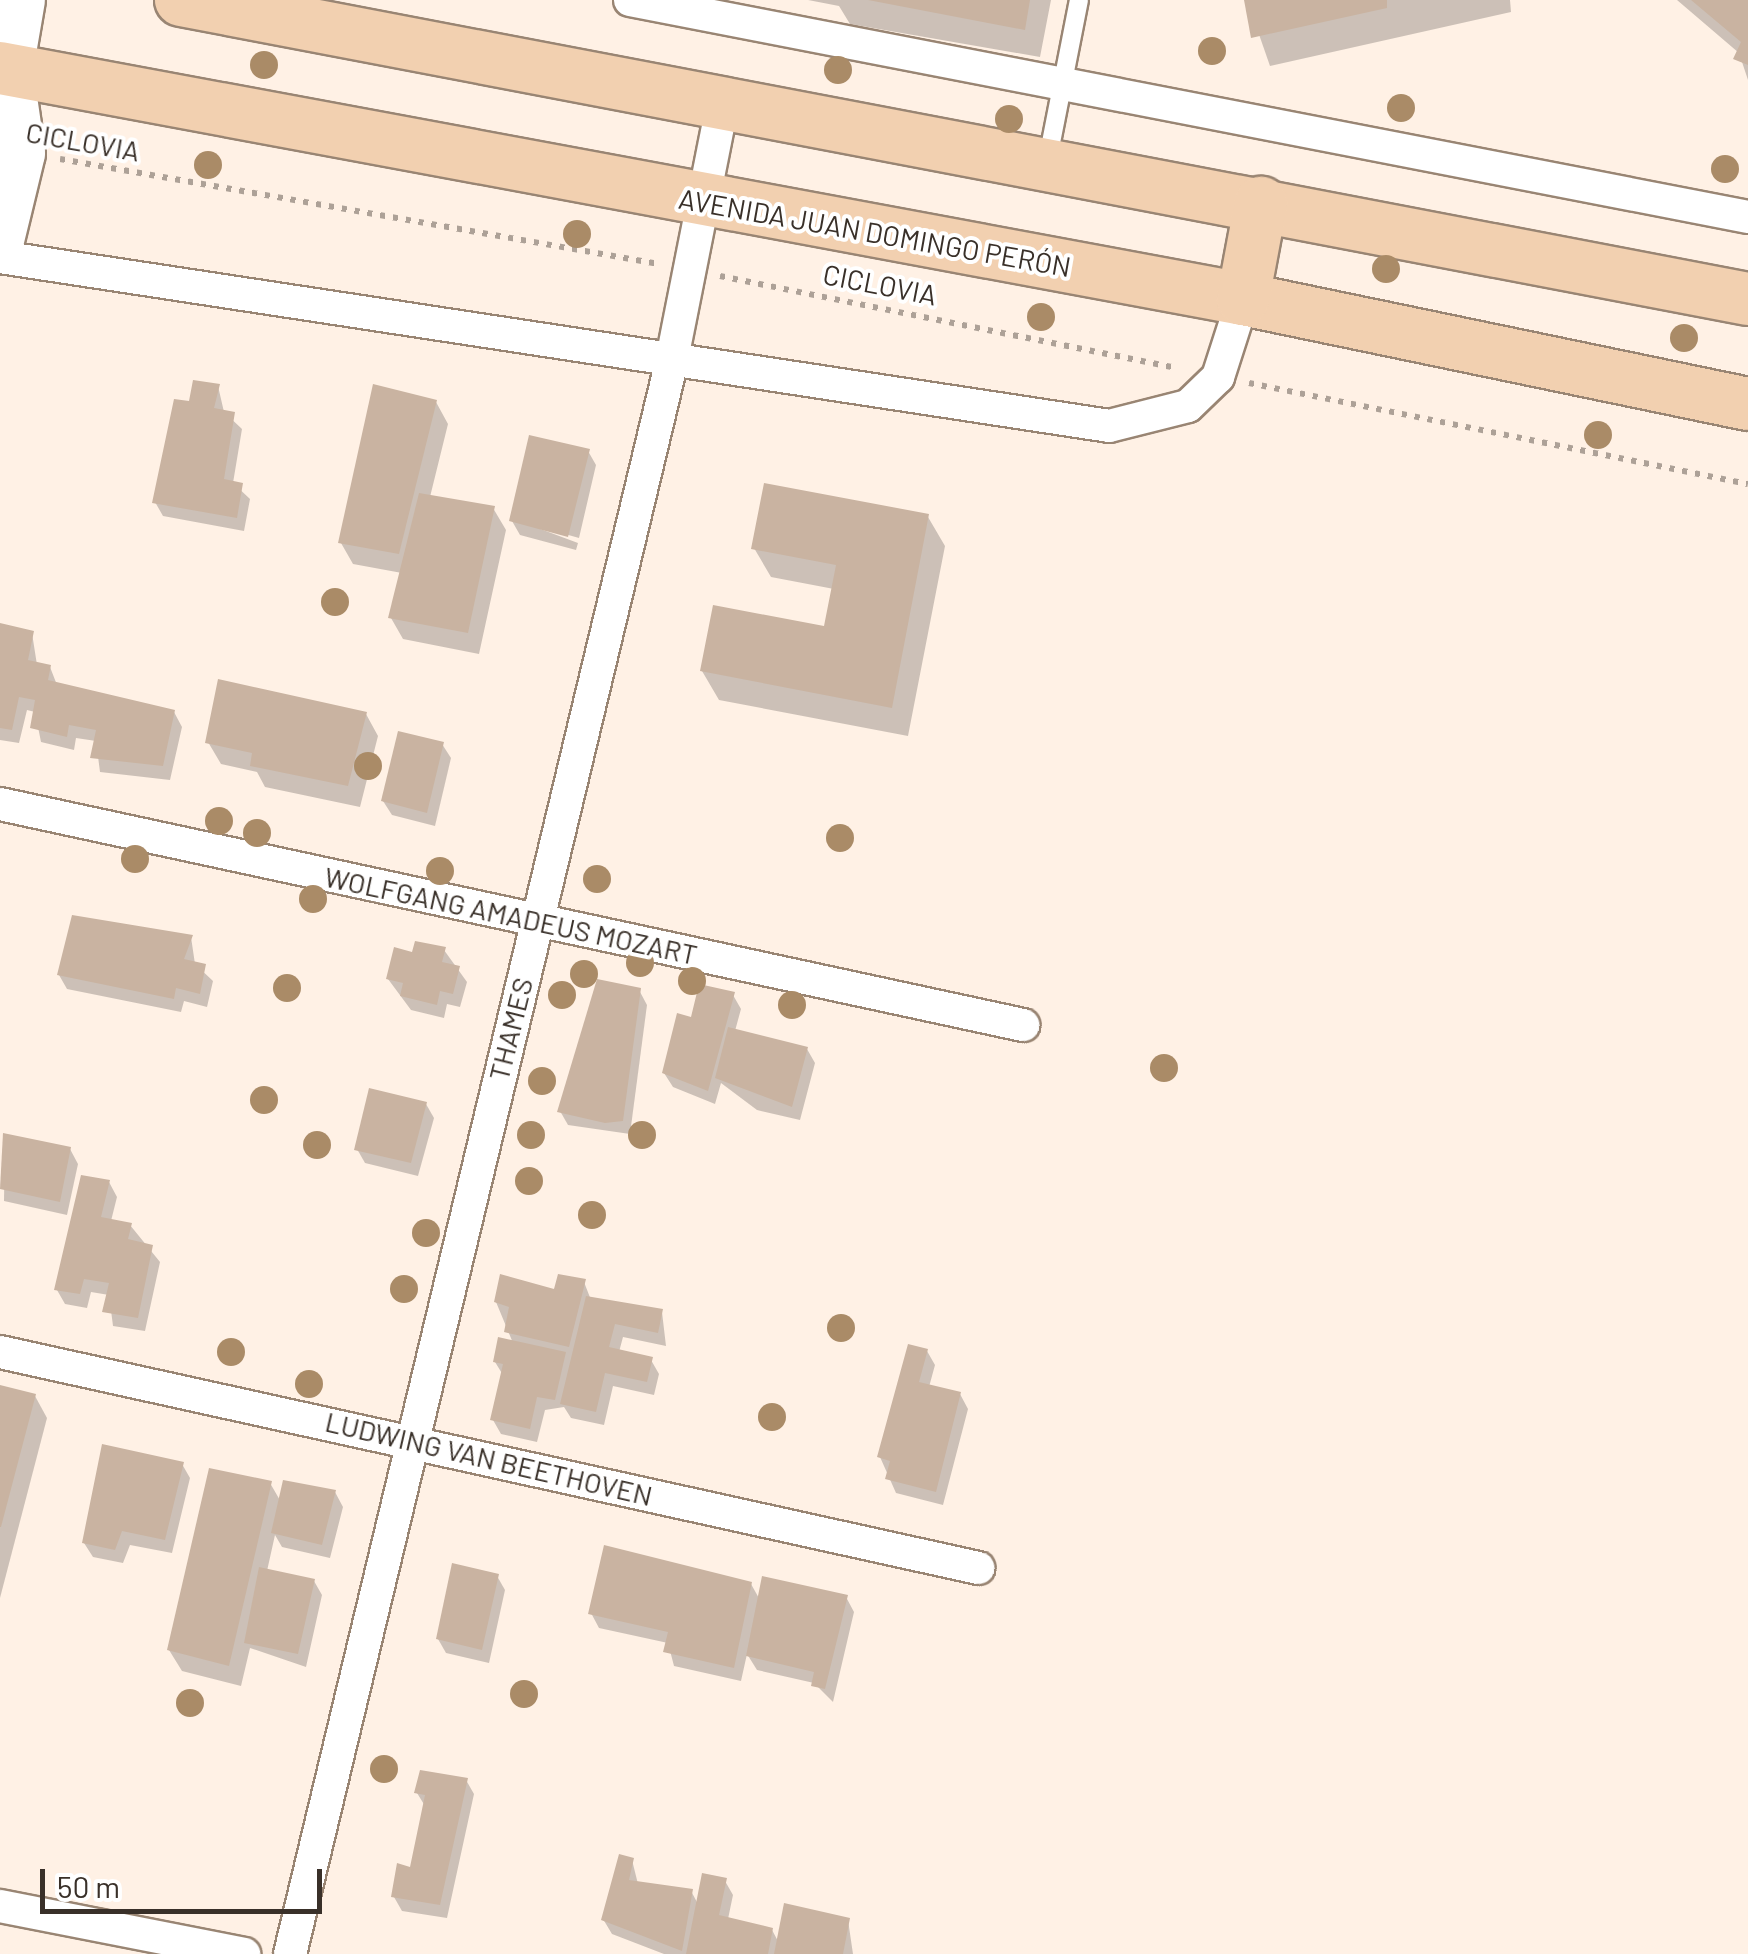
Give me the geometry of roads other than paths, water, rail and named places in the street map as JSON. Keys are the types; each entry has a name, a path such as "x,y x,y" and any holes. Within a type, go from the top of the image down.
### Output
{"main road":[{"path":"181,0 1748,298"},
{"name":"AVENIDA JUAN DOMINGO PERÓN","path":"4,69 1243,298 1748,404"},
{"path":"1243,298 1262,203"}],"street":[{"path":"0,240 21,152 4,69 21,0"},
{"path":"630,0 1748,217"},
{"name":"THAMES","path":"290,1954 410,1439 671,364 724,102"},
{"path":"0,257 671,364 1109,426 1188,406 1218,377 1243,298"},
{"name":"WOLFGANG AMADEUS MOZART","path":"0,804 1023,1025"},
{"name":"LUDWING VAN BEETHOVEN","path":"0,1352 410,1439 978,1568"},
{"path":"0,1906 244,1954"}],"lane":[{"path":"1047,163 1079,0"}]}
